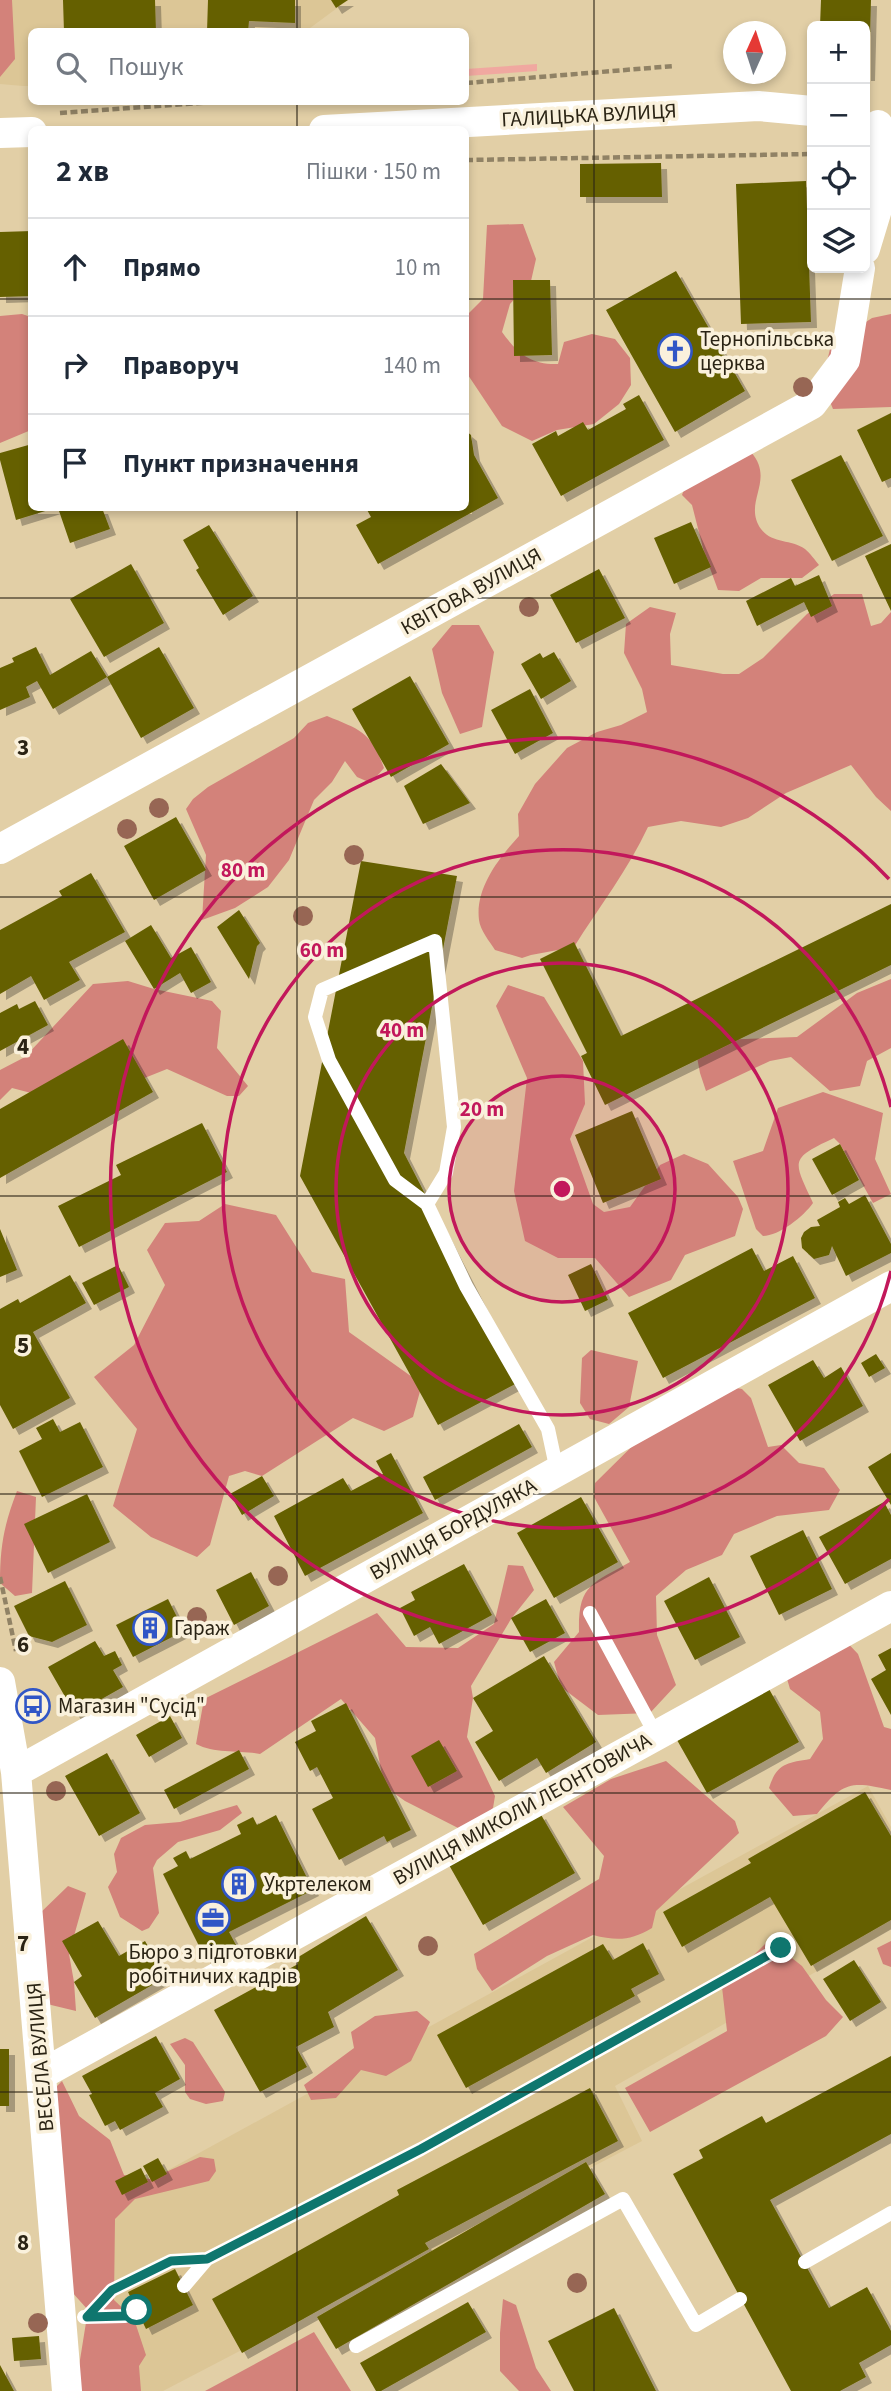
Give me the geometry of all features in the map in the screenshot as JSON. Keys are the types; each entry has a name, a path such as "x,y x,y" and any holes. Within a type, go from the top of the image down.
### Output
{"street":[{"name":"ГАЛИЦЬКА ВУЛИЦЯ","path":"396,126 758,106 807,111"},
{"path":"870,232 878,206 881,126"},
{"path":"0,133 28,132"},
{"name":"КВІТОВА ВУЛИЦЯ","path":"0,849 812,404 845,360 859,273"},
{"name":"ВУЛИЦЯ БОРДУЛЯКА","path":"16,1772 891,1286"},
{"name":"ВУЛИЦЯ МИКОЛИ ЛЕОНТОВИЧА","path":"42,2074 891,1606"},
{"name":"ВЕСЕЛА ВУЛИЦЯ","path":"0,1682 16,1772 13,1833 74,2317 67,2391"}],"lane":[{"path":"427,1204 446,1173 454,1127 435,941 323,990 315,1017 330,1060 395,1180 427,1204 466,1286 548,1429 557,1471"},
{"path":"590,1613 656,1735"},
{"path":"184,2287 207,2259 421,2149 781,1948"},
{"path":"356,2346 624,2199 696,2325 740,2299"},
{"path":"805,2262 891,2213"},
{"path":"74,2317 112,2290 171,2261 207,2259"},
{"path":"74,2317 125,2316 137,2310"}],"path":[{"path":"469,83 674,66"},
{"path":"59,113 170,105"},
{"path":"469,160 807,155"},
{"path":"0,1577 6,1609"}],"shaded area":[{"path":"0,0 348,0 310,28 28,28 28,86 0,84"},
{"path":"0,0 12,0 15,59 0,77"},
{"path":"537,64 537,71 469,76 469,69"},
{"path":"523,224 536,259 531,281 510,304 502,332 519,352 532,360 558,364 564,342 592,334 615,339 630,358 631,385 619,404 594,424 557,430 532,441 502,426 469,376 469,313 483,299 487,225"},
{"path":"891,314 891,407 833,409 822,382 831,345 872,318"},
{"path":"0,316 28,316 28,431 0,443"},
{"path":"751,452 760,472 755,510 761,529 771,537 805,549 819,565 802,578 761,578 739,591 718,590 704,552 692,505 682,495 688,479"},
{"path":"834,594 862,594 871,626 881,623 891,612 891,811 876,797 851,765 786,793 748,818 721,827 681,821 648,827 574,947 522,958 495,950 480,924 481,896 496,864 519,836 518,814 535,784 567,748 597,732 621,725 647,712 642,689 624,653 626,624 650,607 676,613 670,634 671,665 739,674 763,658 807,614"},
{"path":"452,625 479,625 494,652 482,727 460,734 442,693 432,649"},
{"path":"327,716 357,729 369,739 384,768 371,783 357,777 345,761 332,782 314,800 289,860 268,887 235,908 202,920 206,855 186,809 193,799 208,787 294,738 308,723"},
{"path":"891,979 891,1048 867,1061 860,1086 830,1091 791,1057 770,1061 706,1091 694,1041 797,1037 857,993"},
{"path":"128,981 212,1001 221,1011 217,1048 248,1086 239,1096 227,1096 167,1069 77,1105 12,1088 0,1100 0,1070 25,1057 93,984"},
{"path":"508,985 544,997 583,1061 585,1104 570,1139 593,1204 604,1212 630,1207 660,1165 684,1154 708,1164 738,1197 743,1209 735,1236 685,1255 671,1280 629,1297 595,1258 558,1258 525,1241 514,1191 527,1078 496,1006"},
{"path":"823,1092 883,1113 875,1159 891,1194 873,1203 834,1138 809,1151 799,1162 802,1178 813,1203 791,1224 776,1233 763,1236 756,1229 733,1161 763,1151 778,1108"},
{"path":"225,1204 276,1215 312,1272 345,1279 349,1332 422,1384 413,1417 384,1431 353,1418 262,1476 245,1471 229,1476 210,1545 197,1557 151,1537 113,1506 137,1429 94,1377 134,1345 165,1285 147,1250 165,1223 199,1221"},
{"path":"591,1350 638,1361 629,1407 609,1424 590,1419 580,1403 582,1358"},
{"path":"715,1384 742,1389 751,1398 768,1447 781,1445 799,1463 824,1468 840,1490 829,1510 777,1516 734,1534 722,1555 686,1570 656,1596 657,1635 676,1685 650,1713 598,1715 561,1687 554,1662 579,1632 581,1604 590,1587 630,1562 594,1497 595,1483 687,1392"},
{"path":"17,1491 36,1497 32,1593 15,1596 0,1583 0,1570 4,1536"},
{"path":"508,1565 523,1566 534,1590 511,1619 471,1686 473,1698 467,1737 495,1796 493,1808 476,1826 462,1830 405,1801 384,1786 375,1738 341,1699 260,1754 219,1751 196,1744 204,1699 377,1613 406,1647 458,1648 494,1624"},
{"path":"840,1635 858,1654 884,1727 891,1729 891,1790 867,1785 849,1786 834,1795 817,1814 793,1816 769,1788 772,1780 784,1766 810,1759 823,1739 820,1712 790,1689 783,1665"},
{"path":"666,1761 735,1821 739,1833 656,1911 652,1928 623,1939 593,1935 547,1956 492,1991 477,1969 474,1954 599,1879 604,1856 563,1807 611,1779"},
{"path":"868,1786 891,1827 891,1929 615,2086 642,2141 163,2391 108,2391 88,2214"},
{"path":"237,1805 242,1813 220,1830 178,1842 157,1860 153,1868 159,1913 149,1928 142,1931 120,1917 108,1887 117,1872 114,1854 121,1838 145,1825 180,1822"},
{"path":"68,1886 86,1893 69,1954 76,2011 47,2004 35,1918"},
{"path":"769,1940 802,1966 826,2000 843,2017 826,2036 650,2132 625,2088 727,2031 722,1987"},
{"path":"891,1941 891,1967 883,1964 877,1948"},
{"path":"417,2011 430,2022 411,2061 386,2076 361,2070 336,2098 311,2100 304,2085 354,2048 351,2032 375,2016"},
{"path":"185,2038 193,2042 225,2092 223,2101 206,2104 190,2099 185,2092 185,2065 170,2044"},
{"path":"62,2081 79,2116 110,2140 124,2175 150,2179 200,2157 214,2159 216,2171 209,2181 135,2199 115,2219 114,2300 134,2319 146,2355 139,2366 141,2391 75,2391 88,2310 71,2291 53,2090"},
{"path":"503,2299 516,2305 536,2368 551,2391 519,2391 500,2371"},
{"path":"314,2332 351,2391 205,2391"}],"building":[{"path":"63,0 155,0 156,28 64,28"},
{"path":"208,0 295,0 295,23 249,21 248,28 207,28"},
{"path":"331,0 348,0 336,8"},
{"path":"821,0 871,0 870,38 870,21 820,21"},
{"path":"661,163 662,197 580,197 580,164"},
{"path":"806,181 807,273 809,273 811,322 741,324 736,184"},
{"path":"28,231 28,296 0,297 0,232"},
{"name":"Тернопільська церква","path":"676,271 745,391 675,432 606,310"},
{"path":"513,280 550,280 552,355 514,356"},
{"path":"639,395 664,440 561,496 532,444 556,431 558,436 583,422 588,430 626,409 623,404"},
{"path":"891,413 891,478 882,482 857,430"},
{"path":"469,433 471,435 474,455 498,498 378,564 356,525 371,517 368,511 469,511"},
{"path":"28,445 28,511 45,511 16,520 0,453"},
{"path":"841,455 883,536 832,561 791,480"},
{"path":"59,511 103,511 110,529 70,543"},
{"path":"691,522 711,567 674,584 654,538"},
{"path":"209,525 253,596 223,615 196,570 199,568 183,540"},
{"path":"891,544 891,611 865,556"},
{"path":"131,564 164,623 104,657 70,599"},
{"path":"599,569 625,618 576,643 550,595"},
{"path":"819,575 832,606 811,617 804,602 757,626 746,601 791,578 795,586"},
{"path":"36,647 50,675 91,651 107,677 53,709 37,681 26,687 30,697 0,710 0,668 14,662 12,658"},
{"path":"159,647 194,708 141,738 107,677"},
{"path":"554,652 571,681 541,699 521,664 540,653 543,658"},
{"path":"410,676 449,744 391,777 352,709"},
{"path":"530,689 553,733 515,754 491,710"},
{"path":"441,764 470,803 423,824 404,786"},
{"path":"176,817 206,870 154,900 124,846"},
{"path":"361,861 457,876 404,1153 521,1381 438,1425 300,1176"},
{"path":"91,873 125,932 69,962 80,980 44,1000 31,976 0,994 0,930 62,896 59,891"},
{"path":"891,904 891,965 605,1105 581,1056 587,1053 540,959 574,942 621,1036"},
{"path":"239,910 260,943 249,979 217,927"},
{"path":"151,925 171,958 191,947 211,982 191,993 180,973 154,989 125,941"},
{"path":"35,1001 48,1025 0,1051 0,1013 17,1004 19,1009"},
{"path":"123,1039 153,1092 0,1178 0,1109"},
{"path":"632,1111 661,1179 603,1203 575,1135"},
{"path":"202,1123 227,1172 79,1247 58,1206 121,1175 116,1165"},
{"path":"840,1144 859,1180 832,1195 812,1159"},
{"path":"865,1195 891,1244 891,1253 846,1276 832,1246 829,1255 814,1259 802,1248 801,1238 811,1227 820,1226 817,1220 840,1207 838,1202 845,1198 849,1204"},
{"path":"0,1229 17,1270 0,1277"},
{"path":"752,1248 764,1271 793,1256 815,1298 663,1378 628,1313"},
{"path":"591,1264 608,1300 585,1311 568,1275"},
{"path":"118,1265 129,1287 94,1305 82,1283"},
{"path":"70,1275 86,1303 33,1332 70,1398 13,1429 0,1405 0,1309 18,1299 20,1303"},
{"path":"876,1354 885,1368 869,1377 861,1363"},
{"path":"813,1360 824,1378 841,1367 863,1406 800,1441 768,1385"},
{"path":"53,1419 60,1432 80,1422 103,1467 42,1497 19,1451 42,1439 36,1428"},
{"path":"519,1424 532,1447 435,1500 423,1477"},
{"path":"391,1453 423,1513 305,1576 274,1516 343,1478 351,1491 383,1474 376,1461"},
{"path":"891,1453 891,1505 868,1467"},
{"path":"262,1476 274,1496 242,1515 230,1494"},
{"path":"87,1494 110,1542 48,1573 24,1524"},
{"path":"581,1497 618,1562 554,1598 517,1533"},
{"path":"884,1502 891,1515 891,1559 845,1584 819,1537"},
{"path":"803,1530 832,1589 779,1615 750,1556"},
{"path":"464,1564 492,1615 439,1644 430,1627 414,1636 400,1608 415,1600 411,1592"},
{"path":"251,1572 269,1606 234,1625 216,1590"},
{"path":"709,1577 740,1637 695,1660 664,1601"},
{"path":"65,1581 87,1625 52,1642 29,1636 14,1606"},
{"name":"Гараж","path":"168,1599 184,1631 133,1657 116,1625"},
{"path":"546,1599 565,1633 530,1652 511,1618"},
{"path":"95,1641 104,1656 115,1651 122,1665 113,1670 123,1687 75,1714 48,1667"},
{"path":"891,1648 891,1715 871,1679 886,1670 878,1655"},
{"path":"544,1656 596,1742 546,1773 537,1758 499,1781 475,1742 493,1731 473,1698"},
{"path":"769,1689 799,1742 707,1793 677,1740"},
{"path":"346,1703 411,1830 387,1842 384,1836 339,1860 312,1809 333,1798 317,1767 310,1771 295,1742 316,1731 311,1721"},
{"path":"170,1716 182,1738 149,1757 136,1735"},
{"path":"439,1740 457,1771 428,1787 411,1756"},
{"path":"239,1750 249,1769 174,1809 164,1790"},
{"path":"107,1753 140,1813 99,1836 65,1776"},
{"path":"865,1792 891,1836 891,1920 811,1966 770,1897 682,1947 663,1912 751,1863 748,1859"},
{"path":"540,1813 575,1873 483,1925 449,1865"},
{"name":"Укртелеком","path":"276,1815 313,1890 229,1932 236,1945 206,1960 163,1874 178,1866 173,1858 186,1851 190,1859 241,1834 237,1825 253,1817 257,1825"},
{"path":"366,1916 398,1970 328,2012 334,2027 296,2047 307,2067 260,2092 214,2010 298,1964 295,1959"},
{"path":"98,1921 119,1956 145,1941 166,1977 95,2018 74,1982 82,1976 62,1941"},
{"path":"643,1943 659,1974 631,1989 635,1996 466,2088 437,2035 603,1944 613,1960"},
{"path":"854,1960 881,2002 850,2021 823,1979"},
{"path":"156,2036 180,2079 155,2093 163,2107 120,2130 115,2121 105,2126 82,2076"},
{"path":"0,2049 9,2049 9,2106 0,2106"},
{"path":"891,2056 891,2134 770,2200 829,2308 867,2287 891,2331 891,2345 859,2363 866,2377 840,2391 791,2391 673,2174 703,2158 699,2150 762,2116 766,2123"},
{"path":"590,2088 618,2141 425,2243 429,2249 242,2353 212,2299 399,2195 397,2190"},
{"path":"158,2158 167,2174 152,2182 143,2166"},
{"path":"586,2162 605,2194 336,2349 317,2317"},
{"path":"141,2168 148,2182 122,2195 115,2181"},
{"path":"175,2269 193,2305 146,2329 128,2292"},
{"path":"468,2302 486,2332 381,2391 376,2391 360,2363"},
{"path":"614,2308 656,2391 574,2391 548,2341"},
{"path":"39,2336 41,2359 14,2361 12,2338"},
{"path":"0,2365 14,2391 0,2391"}],"place":[{"name":"Тернопільська церква","path":"675,351"},
{"name":"Гараж","path":"150,1628"},
{"name":"Магазин \"Сусід\"","path":"33,1706"},
{"name":"Укртелеком","path":"239,1884"},
{"name":"Бюро з підготовки робітничих кадрів","path":"213,1918"}],"route":[{"path":"137,2310 125,2316 87,2317 112,2290 171,2261 207,2259 421,2149 781,1948"}]}
